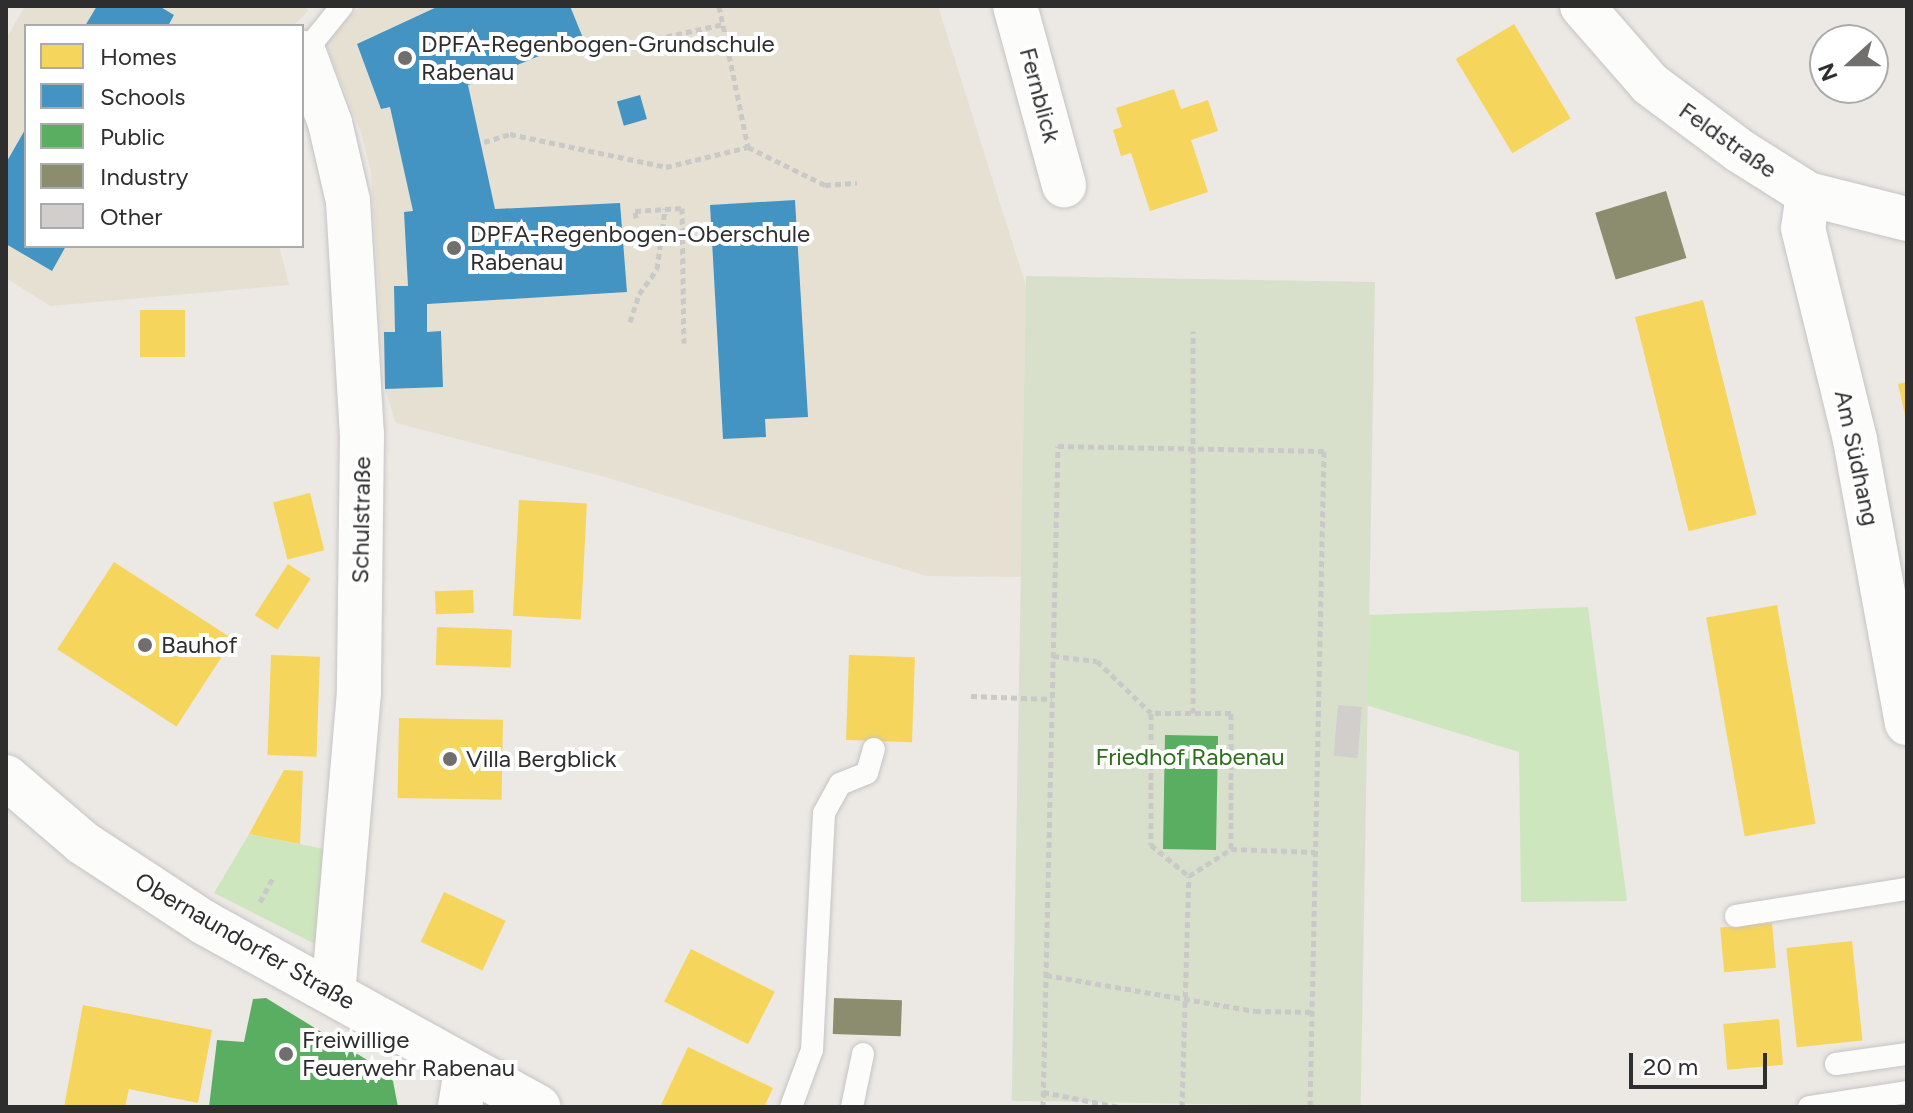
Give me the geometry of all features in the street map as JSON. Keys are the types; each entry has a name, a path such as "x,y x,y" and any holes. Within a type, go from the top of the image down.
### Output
{"street":[{"name":"Fernblick","path":"1015,6 1064,185"},
{"name":"Feldstraße","path":"1582,6 1650,84 1740,151 1808,194 1907,219"},
{"name":"Schulstraße","path":"304,53 330,123 348,201 362,434 359,692 333,993"},
{"name":"Am Südhang","path":"1808,194 1803,228 1855,440 1907,723"},
{"name":"Obernaundorfer Straße","path":"6,777 95,851 205,923 333,993 463,1088 539,1107"}],"lane":[{"path":"304,53 342,6"},
{"path":"791,1107 812,1050 824,813 840,784 867,773 874,749"},
{"path":"1736,916 1907,889"},
{"path":"852,1107 863,1054"},
{"path":"1836,1064 1907,1054"},
{"path":"1809,1107 1907,1092"}],"path":[{"path":"719,6 748,147"},
{"path":"637,43 724,24"},
{"path":"484,142 510,134 666,167 748,147 825,185 857,183"},
{"path":"636,218 635,211 682,208 684,343"},
{"path":"630,322 639,294 657,269 665,209"},
{"path":"1193,331 1197,449 1193,713"},
{"path":"1043,1107 1058,446 1324,451 1310,1107"},
{"path":"1053,656 1097,661 1151,713 1231,713 1231,849"},
{"path":"971,696 1052,699"},
{"path":"1151,713 1151,845 1189,876"},
{"path":"1189,876 1231,849 1315,852"},
{"path":"1182,1107 1189,876"},
{"path":"1046,975 1255,1011 1312,1012"},
{"path":"1043,1092 1119,1107"}],"shaded area":[{"path":"25,6 306,6 308,11 295,24 24,24 24,248 280,248 289,285 50,306 6,278 6,39"},
{"path":"361,6 938,6 1026,286 1021,577 926,576 605,477 396,423 385,389 371,172 361,132 324,39"}],"green space":[{"name":"Friedhof Rabenau","path":"1026,276 1375,282 1361,1107 1012,1101"},
{"path":"1588,607 1627,901 1521,902 1519,752 1366,705 1367,615"},
{"path":"249,834 324,849 317,945 214,893"}],"building: Homes":[{"path":"1514,24 1571,118 1512,153 1456,59"},
{"path":"1174,89 1181,109 1208,100 1218,131 1191,140 1208,192 1150,211 1131,153 1121,156 1113,130 1122,127 1116,108"},
{"path":"1703,300 1756,514 1689,531 1635,317"},
{"path":"140,310 185,310 185,357 140,357"},
{"path":"1907,382 1907,419 1906,419 1898,384"},
{"path":"310,493 324,550 287,559 273,502"},
{"path":"519,500 587,504 581,619 513,616"},
{"name":"Bauhof","path":"114,562 233,639 176,727 57,649"},
{"path":"288,564 311,579 277,630 255,615"},
{"path":"473,590 474,613 436,614 435,591"},
{"path":"1777,605 1816,824 1745,836 1706,618"},
{"path":"437,627 512,630 511,668 436,665"},
{"path":"271,655 320,657 316,757 268,755"},
{"path":"849,655 915,657 912,742 846,740"},
{"name":"Villa Bergblick","path":"399,718 503,720 502,800 398,798"},
{"path":"284,770 303,771 300,844 249,834"},
{"path":"444,892 506,921 482,971 421,942"},
{"path":"1772,923 1776,968 1724,972 1720,928"},
{"path":"1852,941 1862,1040 1797,1047 1786,948"},
{"path":"691,949 775,992 748,1044 664,1002"},
{"path":"83,1005 212,1030 198,1103 129,1089 125,1107 64,1107"},
{"path":"1779,1019 1783,1065 1727,1070 1723,1024"},
{"path":"688,1047 773,1088 764,1107 660,1107"}],"building: Schools":[{"path":"97,6 159,6 174,15 169,24 86,24"},
{"path":"439,6 570,6 583,38 468,85 495,209 620,203 627,292 427,304 427,332 441,331 443,387 385,389 384,332 395,332 394,286 408,286 404,212 413,211 390,107 381,109 357,44"},
{"path":"640,95 647,119 624,126 617,102"},
{"path":"24,132 24,248 65,248 52,271 6,244 6,163"},
{"path":"795,200 808,417 765,419 766,437 723,439 710,205"}],"building: Public":[{"path":"1165,735 1218,736 1216,850 1163,849"},
{"name":"Freiwillige Feuerwehr Rabenau","path":"266,998 377,1066 393,1081 398,1107 209,1107 217,1040 244,1042 253,999"}],"building: Industry":[{"path":"1666,191 1686,258 1616,280 1595,213"},
{"path":"834,998 902,1000 901,1036 833,1034"}],"building: Other":[{"path":"1338,705 1362,707 1357,758 1334,756"}],"place":[{"name":"DPFA-Regenbogen-Grundschule Rabenau","path":"405,58"},
{"name":"DPFA-Regenbogen-Oberschule Rabenau","path":"454,248"},
{"name":"Bauhof","path":"145,645"},
{"name":"Villa Bergblick","path":"450,759"},
{"name":"Freiwillige Feuerwehr Rabenau","path":"286,1054"}]}
